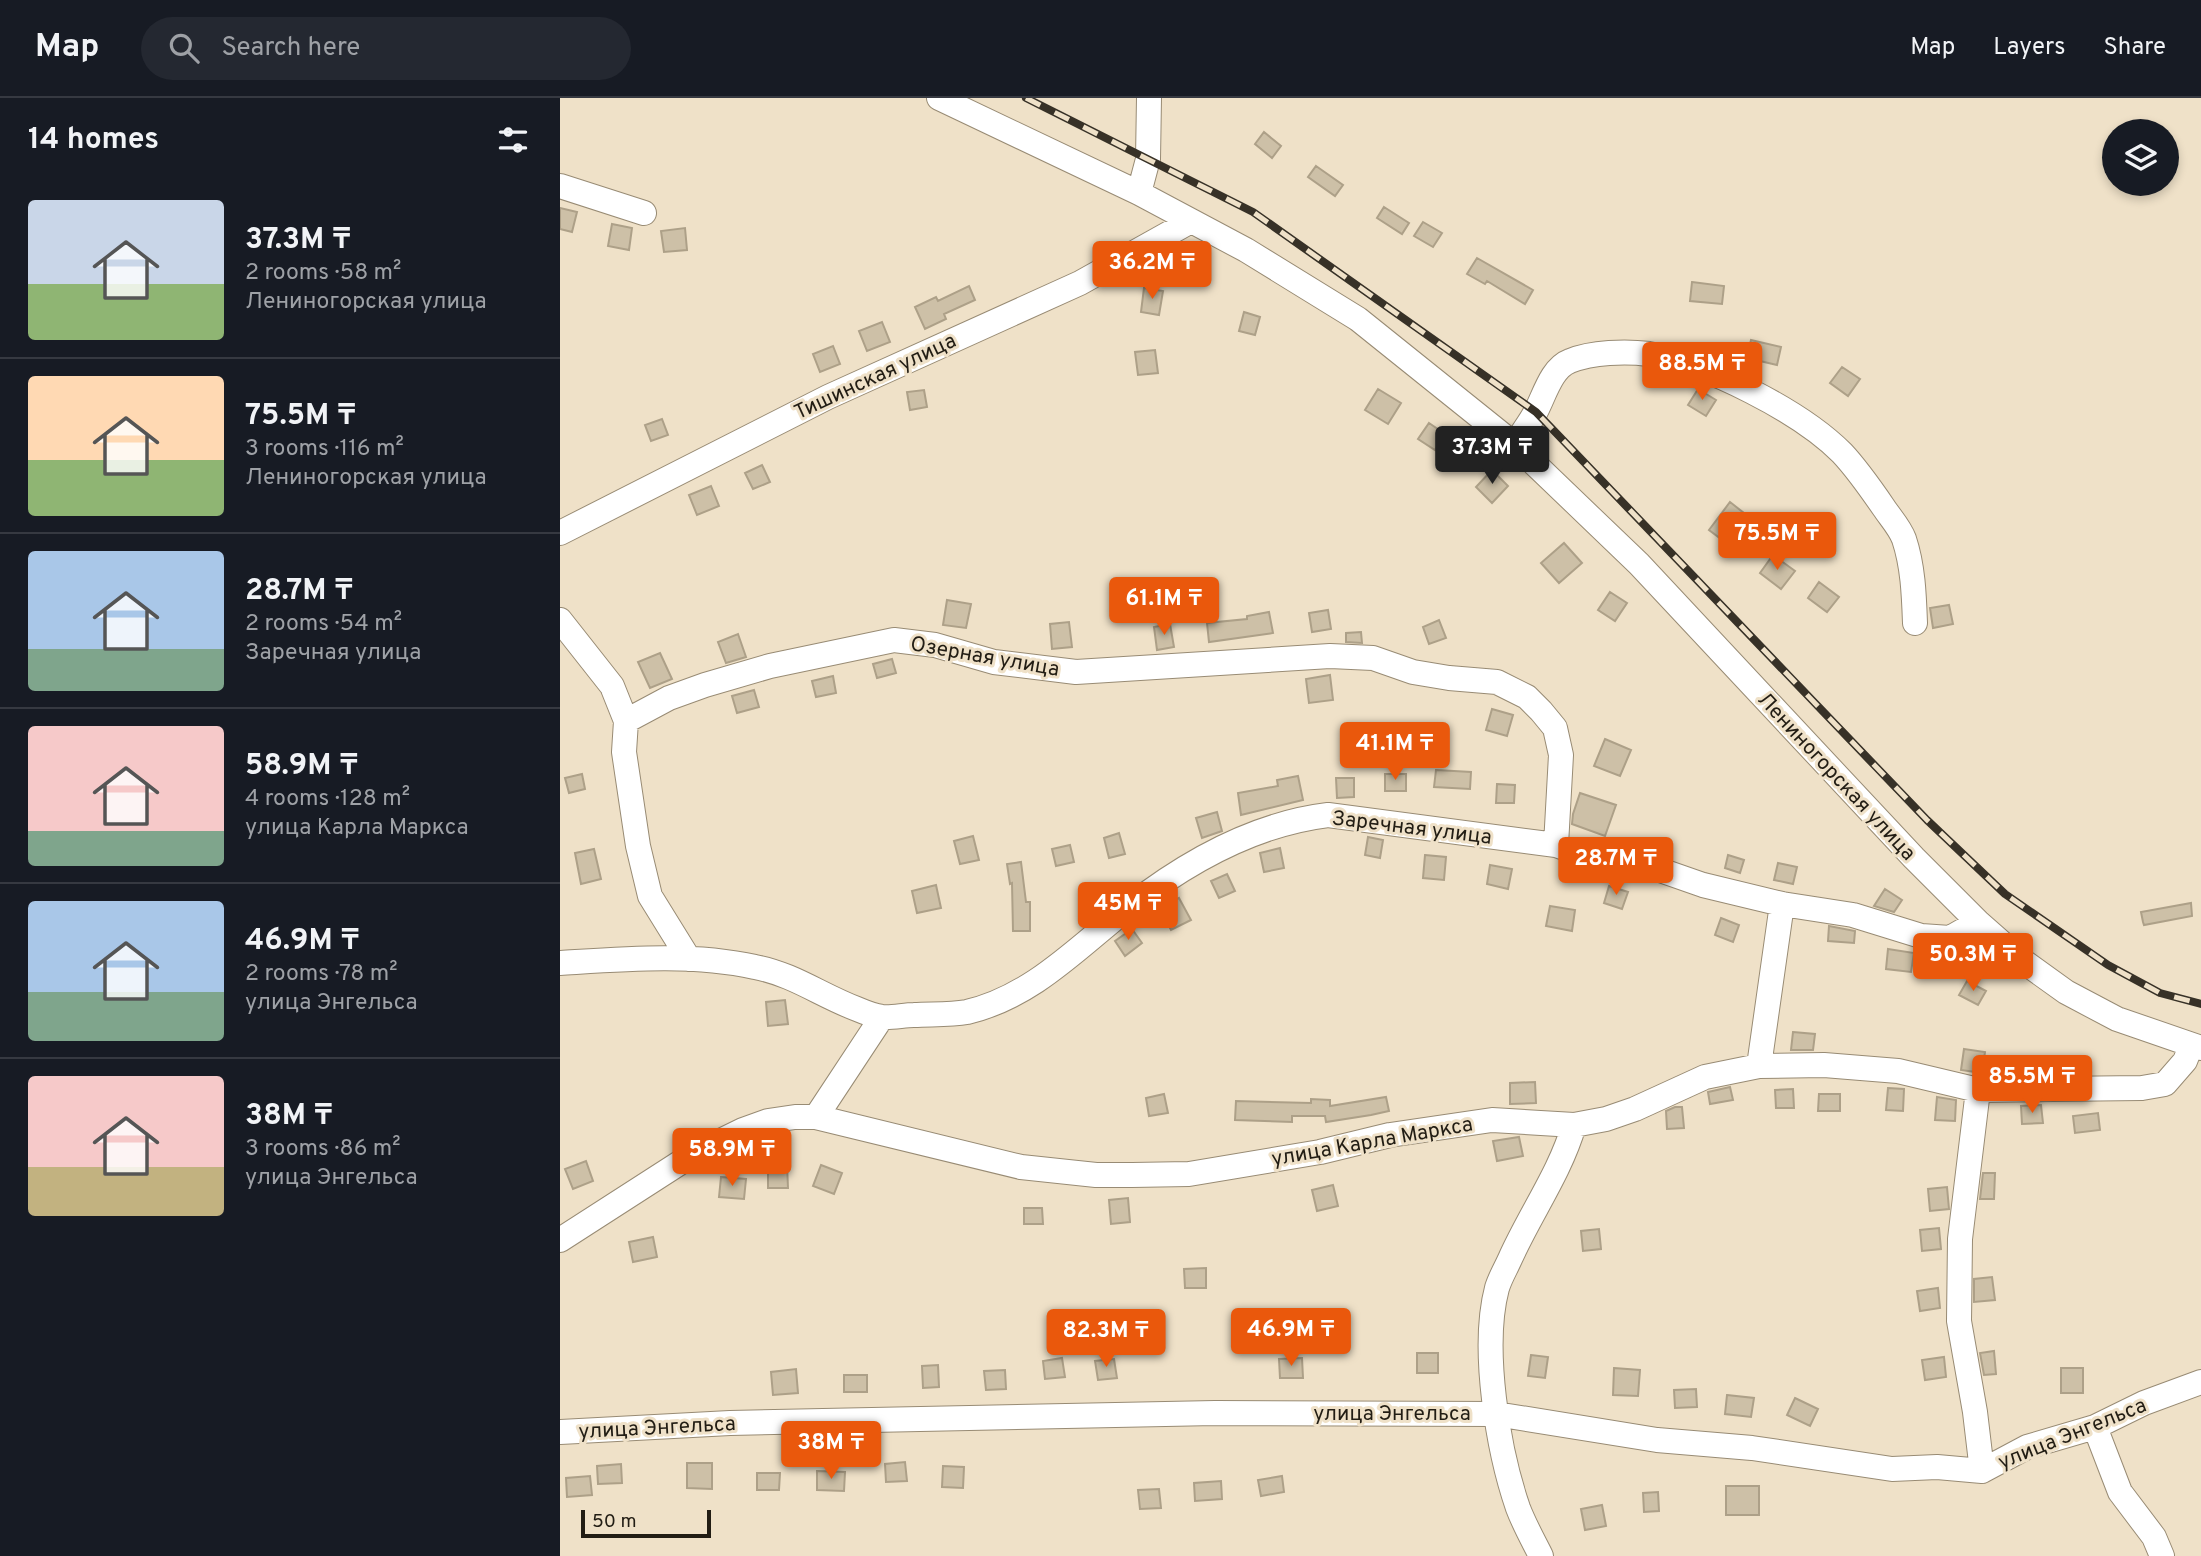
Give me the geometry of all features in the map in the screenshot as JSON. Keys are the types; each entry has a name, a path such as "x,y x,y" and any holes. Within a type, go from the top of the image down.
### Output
{"street":[{"name":"Лениногорская улица","path":"939,98 1139,193 1246,250 1358,319 1515,445 1639,564 1914,858 1978,922 2020,959 2066,992 2117,1019 2196,1047"},
{"path":"1139,193 1148,159 1149,98"},
{"path":"560,186 644,214"},
{"name":"Тишинская улица","path":"560,533 828,397 1080,283 1191,221"},
{"path":"1515,445 1536,412 1553,377 1567,362 1590,356 1649,354 1691,366 1755,393 1798,418 1842,453 1877,497 1903,537 1913,582 1915,623"},
{"path":"560,620 612,685 626,721 624,752 638,846 650,896 688,959"},
{"name":"Озерная улица","path":"626,721 669,698 705,685 770,666 894,640 935,645 994,662 1076,672 1330,656 1373,659 1413,672 1497,682 1527,697 1541,711 1555,728 1561,755 1556,845"},
{"name":"Заречная улица","path":"560,963 688,959 753,966 785,974 834,1000 883,1017 965,1012 1003,1000 1048,974 1132,905 1233,841 1295,819 1328,815 1556,845 1584,855 1640,863 1703,885 1782,904 1853,915 1921,936 1950,938 1978,922"},
{"path":"1759,1066 1782,904"},
{"path":"816,1117 883,1017"},
{"name":"улица Карла Маркса","path":"560,1240 692,1155 768,1121 795,1117 816,1117 1021,1167 1096,1175 1189,1174 1320,1152 1390,1135 1492,1120 1574,1125 1606,1119 1635,1109 1705,1077 1759,1066 1824,1065 1898,1071 1979,1090 2142,1088 2165,1084 2196,1047"},
{"path":"1979,1090 1960,1239 1959,1321 1982,1471"},
{"path":"1541,1556 1518,1508 1496,1414 1490,1371 1497,1287 1522,1231 1567,1151 1574,1125"},
{"name":"улица Энгельса","path":"560,1432 730,1423 1215,1413 1496,1414 1657,1440 1752,1448 1892,1469 1937,1467 1982,1471 2027,1447 2095,1427 2144,1403 2201,1382"},
{"path":"2095,1427 2120,1492 2154,1537 2162,1556"}],"building":[{"path":"1264,132 1281,146 1272,158 1255,144"},
{"path":"1316,166 1343,185 1335,196 1308,177"},
{"path":"1384,207 1409,223 1402,234 1377,218"},
{"path":"560,208 577,212 572,232 560,229"},
{"path":"1423,222 1442,233 1433,247 1414,236"},
{"path":"612,224 632,228 629,250 608,246"},
{"path":"685,228 687,250 664,252 661,231"},
{"path":"1477,258 1533,290 1525,304 1487,281 1485,284 1467,274"},
{"path":"1692,282 1724,286 1722,304 1690,301"},
{"path":"969,286 975,300 944,314 946,319 925,329 915,307 936,297 938,301"},
{"path":"1144,288 1163,291 1159,315 1141,312"},
{"path":"1244,312 1260,317 1255,335 1239,331"},
{"path":"882,322 890,342 867,351 859,331"},
{"path":"1751,340 1781,347 1777,365 1747,358"},
{"path":"833,346 840,364 820,372 813,354"},
{"path":"1155,350 1158,373 1138,375 1135,352"},
{"path":"1842,367 1860,379 1848,396 1830,383"},
{"path":"1378,389 1401,403 1388,424 1365,410"},
{"path":"1698,389 1716,400 1706,416 1688,405"},
{"path":"924,390 927,407 910,410 907,392"},
{"path":"662,419 668,435 651,441 645,425"},
{"path":"1429,423 1445,434 1435,450 1418,439"},
{"path":"762,465 770,482 753,489 745,473"},
{"path":"1492,470 1508,486 1492,503 1476,487"},
{"path":"711,486 719,506 697,515 689,495"},
{"path":"1730,502 1749,517 1729,545 1709,530"},
{"path":"1564,543 1582,563 1559,583 1541,563"},
{"path":"1773,555 1795,571 1781,589 1760,573"},
{"path":"1819,582 1839,597 1827,612 1808,598"},
{"path":"1610,592 1627,603 1615,621 1598,610"},
{"path":"947,600 971,604 966,628 943,625"},
{"path":"1949,605 1953,624 1933,628 1930,608"},
{"path":"1328,610 1331,629 1312,632 1309,613"},
{"path":"1269,612 1273,633 1209,642 1207,623 1247,619 1247,616"},
{"path":"1439,620 1446,638 1429,644 1423,627"},
{"path":"1069,622 1072,647 1052,649 1050,624"},
{"path":"1170,624 1174,647 1157,650 1154,627"},
{"path":"1361,632 1362,643 1346,642 1346,633"},
{"path":"738,634 746,657 726,663 718,642"},
{"path":"660,653 672,679 650,688 638,662"},
{"path":"892,659 896,673 877,678 873,664"},
{"path":"1330,675 1333,700 1309,703 1306,679"},
{"path":"833,676 836,693 816,697 812,681"},
{"path":"754,690 759,707 737,713 732,696"},
{"path":"1492,709 1513,715 1507,736 1486,730"},
{"path":"1605,739 1631,750 1620,776 1594,766"},
{"path":"1436,770 1471,772 1470,789 1434,787"},
{"path":"582,774 585,789 569,793 565,778"},
{"path":"1385,774 1406,774 1406,791 1385,791"},
{"path":"1298,776 1303,800 1241,815 1238,793 1278,786 1277,780"},
{"path":"1336,778 1354,778 1354,797 1337,798"},
{"path":"1497,784 1515,785 1514,803 1496,803"},
{"path":"1580,793 1616,805 1605,836 1572,824"},
{"path":"1217,812 1222,831 1202,838 1196,818"},
{"path":"1119,833 1125,854 1109,858 1104,838"},
{"path":"973,836 979,860 960,864 954,841"},
{"path":"1368,837 1383,840 1380,858 1365,855"},
{"path":"1070,845 1074,862 1056,866 1052,849"},
{"path":"1280,848 1284,868 1264,872 1260,853"},
{"path":"594,849 601,879 581,884 575,853"},
{"path":"1425,855 1446,857 1444,880 1423,878"},
{"path":"1728,855 1744,860 1740,873 1725,868"},
{"path":"1021,862 1026,902 1030,902 1030,931 1013,931 1012,883 1010,884 1007,864"},
{"path":"1778,863 1797,867 1793,884 1774,880"},
{"path":"1490,865 1512,869 1508,889 1487,884"},
{"path":"1227,874 1235,891 1219,898 1211,881"},
{"path":"936,885 941,908 917,913 912,891"},
{"path":"1609,886 1628,892 1622,909 1604,903"},
{"path":"1885,889 1902,900 1894,912 1874,906"},
{"path":"1179,898 1191,920 1171,930 1160,909"},
{"path":"2191,903 2192,916 2144,925 2141,912"},
{"path":"1550,906 1575,910 1572,931 1546,926"},
{"path":"1721,918 1739,925 1733,942 1715,935"},
{"path":"1829,926 1855,931 1854,943 1828,941"},
{"path":"1132,929 1142,943 1125,956 1115,941"},
{"path":"1888,949 1914,953 1911,972 1886,969"},
{"path":"1967,981 1986,991 1978,1005 1959,995"},
{"path":"785,1000 788,1024 768,1026 766,1002"},
{"path":"1793,1032 1815,1034 1813,1050 1791,1050"},
{"path":"1964,1049 1985,1052 1982,1073 1961,1070"},
{"path":"1535,1082 1536,1103 1510,1104 1510,1083"},
{"path":"1730,1087 1733,1100 1710,1104 1708,1092"},
{"path":"1888,1088 1904,1089 1903,1111 1886,1110"},
{"path":"1793,1089 1794,1108 1776,1108 1775,1090"},
{"path":"1164,1094 1168,1113 1149,1116 1146,1098"},
{"path":"1819,1094 1840,1094 1840,1111 1818,1111"},
{"path":"1386,1097 1389,1111 1326,1122 1325,1116 1292,1116 1292,1122 1235,1120 1236,1101 1311,1103 1311,1099 1330,1100 1330,1106"},
{"path":"1937,1097 1956,1100 1955,1121 1935,1120"},
{"path":"2041,1105 2043,1123 2022,1124 2021,1106"},
{"path":"1682,1107 1684,1128 1667,1129 1666,1111"},
{"path":"2098,1113 2100,1130 2075,1133 2073,1116"},
{"path":"1519,1137 1523,1156 1497,1161 1493,1141"},
{"path":"586,1161 593,1181 573,1189 565,1169"},
{"path":"787,1164 788,1188 768,1188 768,1165"},
{"path":"821,1165 842,1173 834,1194 813,1186"},
{"path":"1983,1173 1995,1173 1994,1199 1980,1199"},
{"path":"721,1177 746,1179 744,1199 719,1197"},
{"path":"1333,1185 1338,1206 1317,1211 1312,1190"},
{"path":"1947,1187 1949,1209 1930,1211 1928,1189"},
{"path":"1128,1198 1130,1222 1111,1224 1109,1200"},
{"path":"1024,1208 1042,1208 1043,1224 1024,1224"},
{"path":"1939,1228 1941,1249 1922,1251 1920,1230"},
{"path":"1599,1229 1601,1249 1583,1251 1581,1231"},
{"path":"653,1237 657,1257 633,1262 629,1242"},
{"path":"1206,1268 1206,1288 1185,1288 1184,1269"},
{"path":"1992,1277 1995,1300 1974,1302 1974,1279"},
{"path":"1938,1288 1940,1308 1920,1311 1917,1291"},
{"path":"1994,1351 1996,1374 1984,1375 1980,1353"},
{"path":"1417,1353 1438,1353 1438,1373 1417,1373"},
{"path":"1531,1355 1548,1357 1545,1378 1528,1376"},
{"path":"1944,1357 1946,1377 1925,1380 1922,1360"},
{"path":"1062,1358 1065,1377 1045,1379 1043,1361"},
{"path":"1302,1358 1303,1378 1280,1378 1279,1359"},
{"path":"1114,1359 1117,1378 1098,1380 1095,1361"},
{"path":"938,1365 939,1387 923,1388 922,1366"},
{"path":"1614,1368 1640,1370 1638,1396 1613,1395"},
{"path":"2061,1368 2083,1368 2083,1393 2061,1393"},
{"path":"796,1369 798,1393 773,1395 771,1372"},
{"path":"1005,1370 1006,1389 986,1390 984,1371"},
{"path":"844,1375 867,1375 867,1392 844,1392"},
{"path":"1696,1389 1697,1407 1675,1408 1674,1390"},
{"path":"1727,1395 1754,1398 1751,1417 1725,1414"},
{"path":"1795,1398 1818,1409 1810,1426 1787,1415"},
{"path":"905,1462 907,1481 886,1482 885,1464"},
{"path":"687,1463 712,1463 712,1489 687,1488"},
{"path":"621,1464 622,1483 598,1484 597,1466"},
{"path":"943,1466 964,1467 963,1488 942,1487"},
{"path":"817,1471 845,1472 844,1491 817,1490"},
{"path":"757,1473 780,1473 779,1490 757,1490"},
{"path":"590,1476 592,1495 567,1497 566,1478"},
{"path":"1282,1476 1284,1492 1261,1496 1258,1480"},
{"path":"1221,1481 1222,1499 1195,1501 1194,1483"},
{"path":"1726,1486 1759,1486 1759,1515 1726,1515"},
{"path":"1159,1489 1161,1508 1140,1509 1138,1490"},
{"path":"1658,1492 1659,1511 1644,1512 1643,1493"},
{"path":"1602,1505 1606,1526 1585,1530 1581,1509"}],"railway":[{"path":"1026,98 1253,212 1536,412 1927,820 2005,894 2108,965 2160,993 2201,1004"}]}
